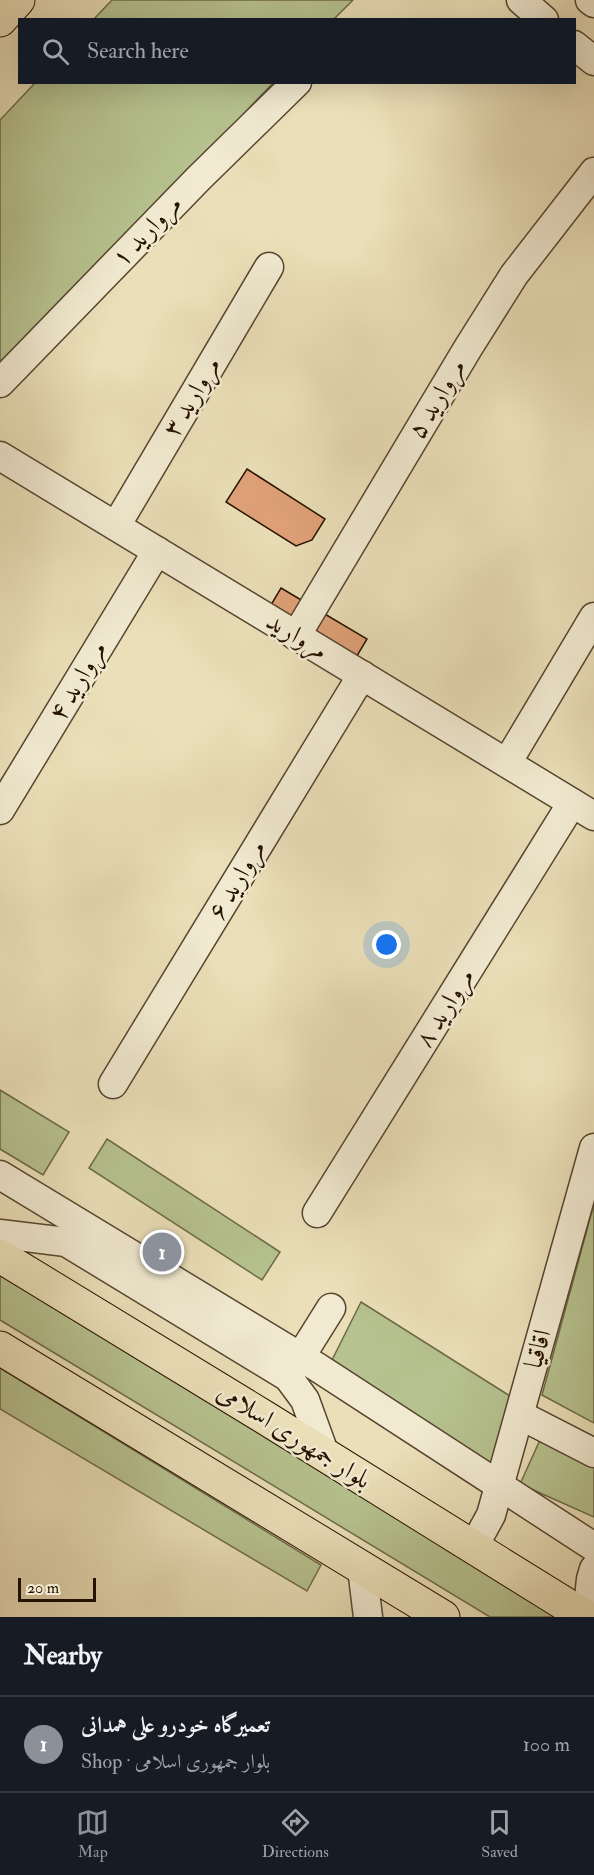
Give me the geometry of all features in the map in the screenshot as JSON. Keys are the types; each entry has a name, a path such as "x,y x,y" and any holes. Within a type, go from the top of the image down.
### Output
{"main road":[{"path":"0,20 18,0"},
{"name":"بلوار جمهوری اسلامی","path":"0,1256 587,1617"},
{"path":"0,1348 443,1617"}],"street":[{"path":"521,0 542,18"},
{"path":"590,0 594,3"},
{"path":"576,47 594,61"},
{"name":"مروارید ۱","path":"0,383 198,179 295,84"},
{"name":"مروارید ۵","path":"296,636 514,275 594,172"},
{"name":"مروارید ۳","path":"116,526 269,267"},
{"name":"مروارید","path":"0,456 583,809"},
{"name":"مروارید ۴","path":"0,810 157,551"},
{"path":"507,763 594,617"},
{"name":"مروارید ۶","path":"113,1084 362,675"},
{"name":"مروارید ۸","path":"317,1213 583,809"},
{"name":"اقاقیا","path":"474,1546 491,1515 500,1486 594,1148"},
{"path":"0,1175 294,1367 325,1455"},
{"path":"0,1234 66,1242 294,1367 500,1486 594,1547"},
{"path":"294,1367 331,1308"},
{"path":"520,1414 594,1453"},
{"path":"362,1568 369,1617"},
{"path":"587,1617 594,1569"}],"green space":[{"path":"112,0 353,0 335,18 95,18"},
{"path":"34,84 272,84 89,276 0,364 0,120"},
{"path":"0,1090 69,1132 43,1175 0,1149"},
{"path":"107,1139 280,1252 262,1280 89,1168"},
{"path":"594,1204 594,1423 542,1395"},
{"path":"0,1271 557,1617 490,1617 0,1320"},
{"path":"361,1302 510,1396 491,1467 330,1364"},
{"path":"0,1368 321,1565 307,1591 0,1409"},
{"path":"540,1440 594,1464 594,1517 520,1484"}],"building":[{"path":"247,469 325,519 312,540 296,546 226,502"},
{"path":"281,588 367,639 348,671 262,620"}],"place":[{"name":"تعمیرگاه خودرو علی همدانی","path":"162,1252"}]}
